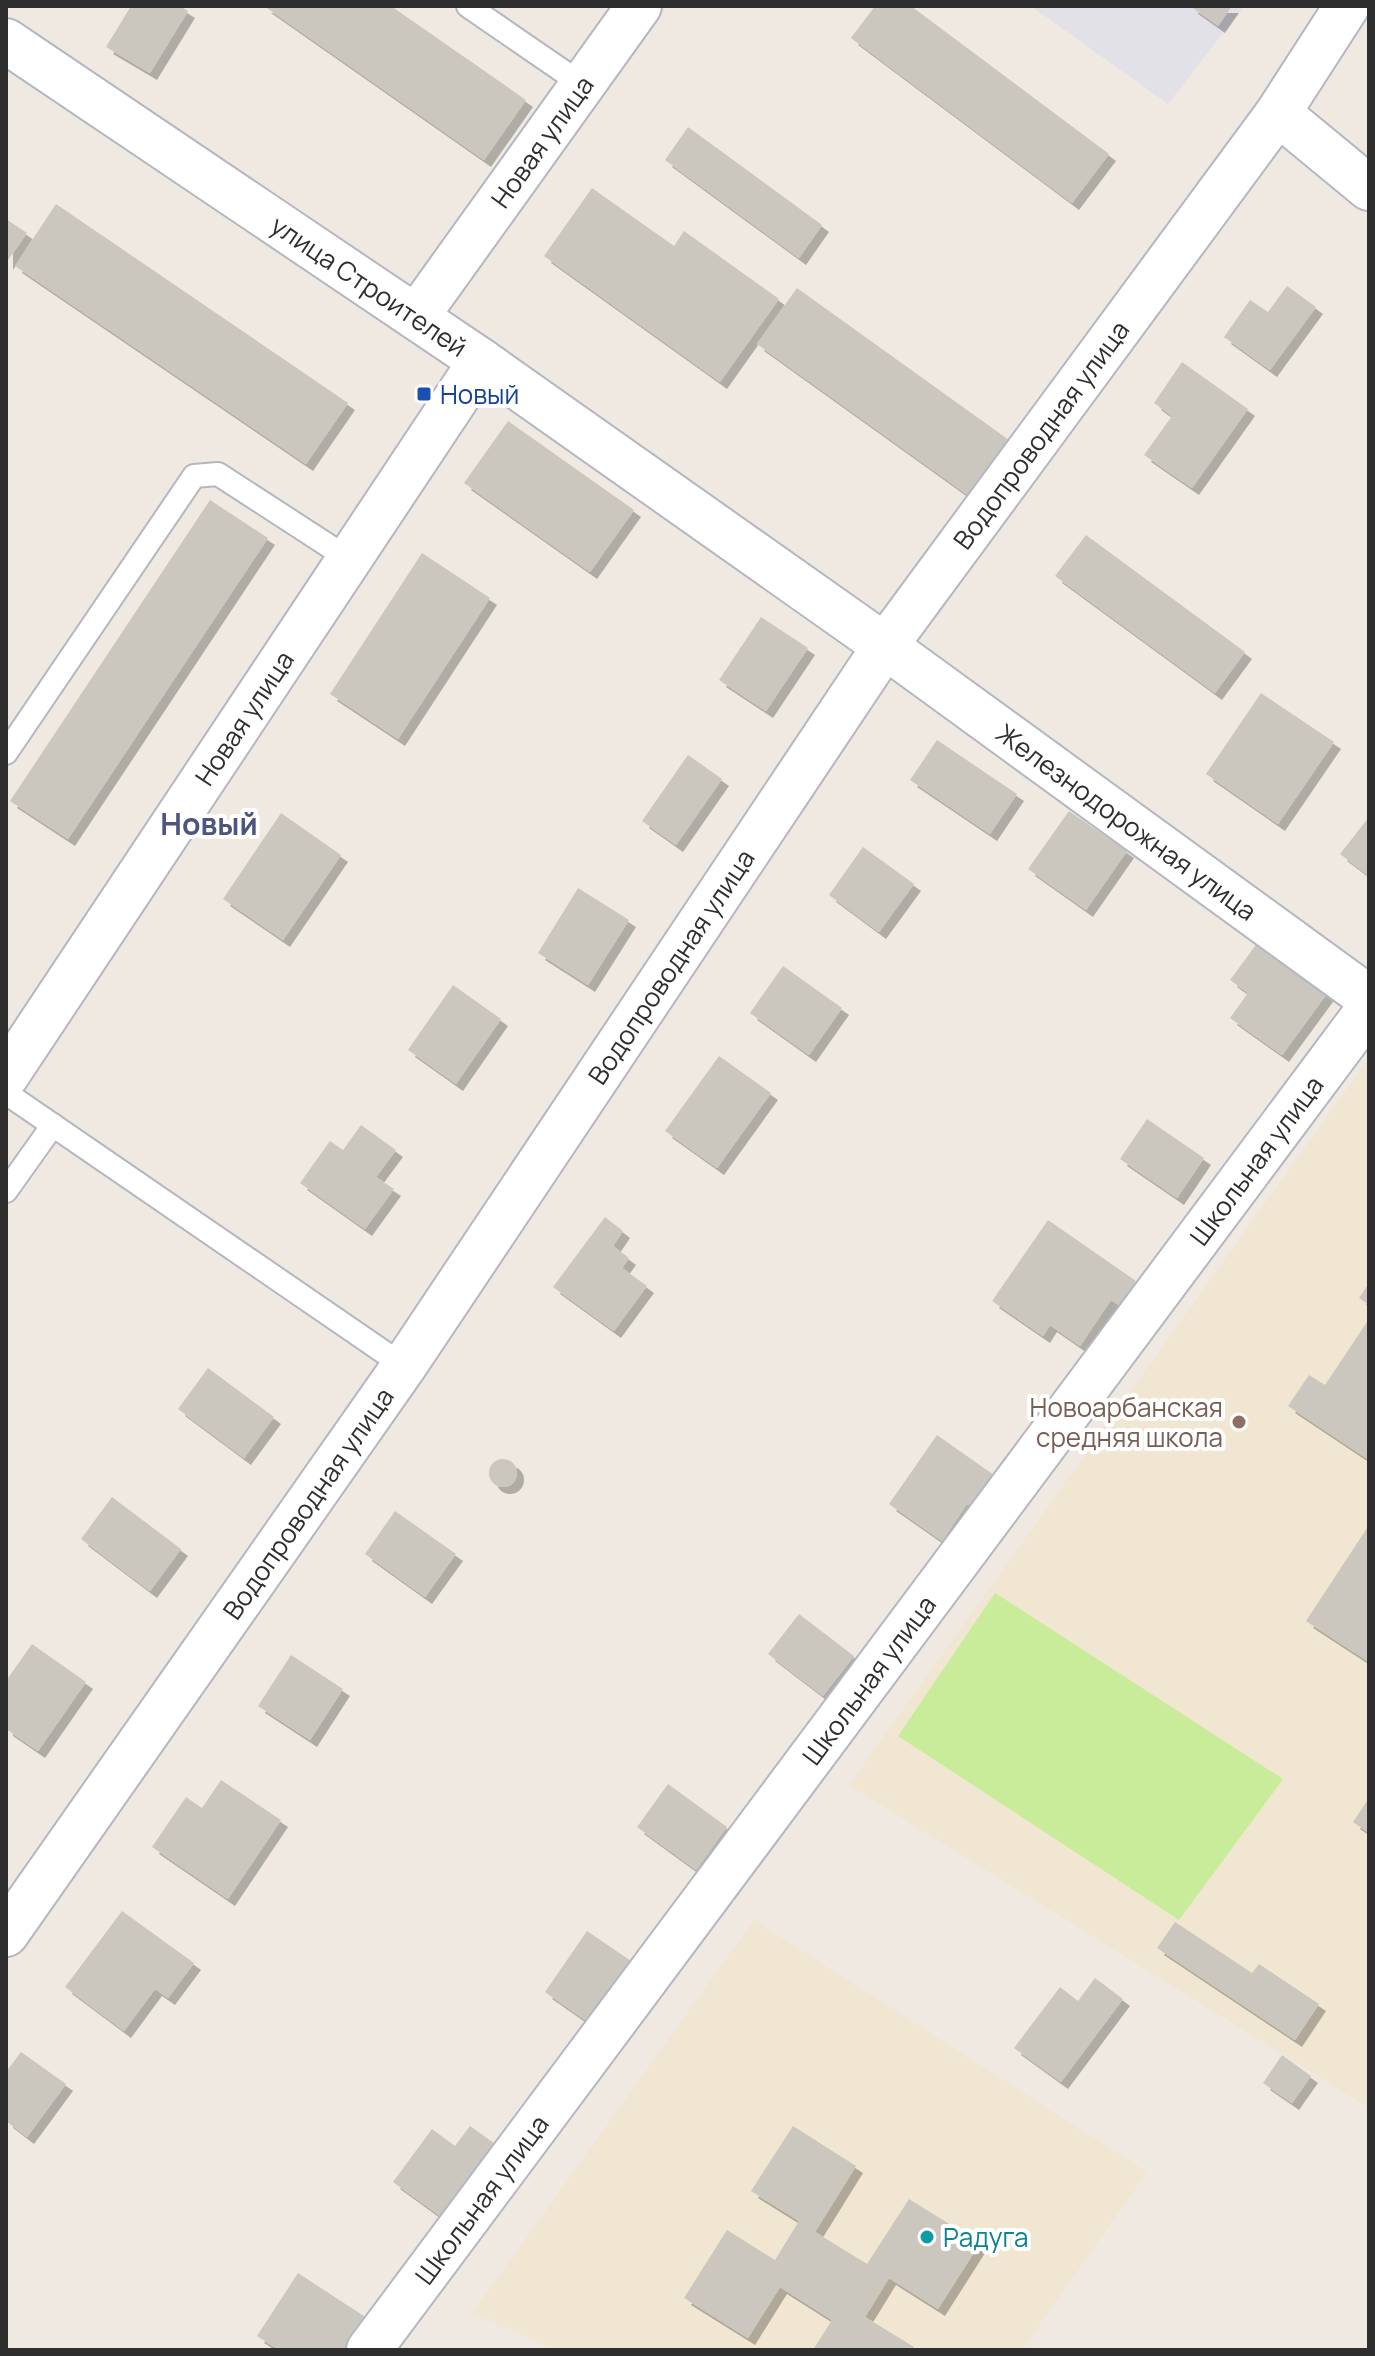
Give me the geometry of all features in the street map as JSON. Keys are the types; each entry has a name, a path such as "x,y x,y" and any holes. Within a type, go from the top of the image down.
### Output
{"street":[{"name":"Новая улица","path":"416,317 639,6"},
{"name":"Водопроводная улица","path":"6,1934 404,1366 885,646 1278,113 1347,6"},
{"name":"улица Строителей","path":"6,41 481,361 885,646"},
{"path":"1278,113 1369,188"},
{"name":"Новая улица","path":"6,1076 481,361"},
{"name":"Железнодорожная улица","path":"885,646 1369,998"},
{"name":"Школьная улица","path":"369,2350 1369,1009"}],"lane":[{"path":"468,6 583,85"},
{"path":"6,753 194,476 218,474 349,559"},
{"path":"6,1093 404,1366"},
{"path":"6,1191 53,1125"}],"shaded area":[{"path":"1031,6 1244,6 1168,104"},
{"name":"Новоарбанская средняя школа","path":"1369,1058 1369,2108 849,1785"},
{"path":"754,1920 1147,2172 1022,2350 554,2350 473,2312"}],"green space":[{"path":"995,1593 1283,1779 1179,1920 898,1736"}],"building":[{"path":"131,6 180,6 188,11 150,73 106,47"},
{"path":"264,6 391,6 526,100 484,160"},
{"path":"875,6 911,6 1109,154 1072,203 851,38"},
{"path":"1190,6 1232,6 1218,26"},
{"path":"688,127 822,225 799,258 665,160"},
{"path":"592,188 674,246 684,231 779,299 720,382 544,256"},
{"path":"56,204 348,403 306,464 15,266"},
{"path":"6,219 27,233 6,263"},
{"path":"1287,286 1316,307 1270,370 1224,337 1250,300 1268,312"},
{"path":"797,288 1030,455 990,511 757,344"},
{"path":"1182,362 1248,409 1192,488 1144,455 1172,416 1154,403"},
{"path":"508,421 634,510 590,572 464,483"},
{"path":"210,500 268,538 68,839 10,801"},
{"path":"1086,535 1245,652 1215,693 1055,576"},
{"path":"422,553 490,598 398,739 330,694"},
{"path":"761,617 808,648 766,711 719,680"},
{"path":"1261,693 1334,742 1278,824 1206,774"},
{"path":"937,740 1017,794 990,834 910,780"},
{"path":"688,755 722,779 676,845 642,821"},
{"path":"1069,811 1127,851 1086,910 1028,869"},
{"path":"281,813 341,855 283,940 223,899"},
{"path":"1369,817 1369,876 1340,854"},
{"path":"863,847 914,884 879,932 829,895"},
{"path":"578,888 629,920 588,985 538,953"},
{"path":"1264,934 1334,984 1282,1055 1230,1018 1248,993 1230,980"},
{"path":"783,966 842,1008 809,1055 750,1013"},
{"path":"453,985 501,1019 456,1084 408,1050"},
{"path":"719,1056 771,1093 717,1168 665,1131"},
{"path":"1147,1119 1204,1158 1177,1198 1120,1159"},
{"path":"361,1125 396,1150 376,1177 394,1189 365,1229 300,1183 330,1141 343,1150"},
{"path":"605,1217 623,1231 613,1246 629,1258 622,1268 647,1286 614,1331 553,1287"},
{"path":"1048,1220 1136,1281 1119,1305 1111,1300 1080,1346 1050,1325 1043,1336 992,1301"},
{"path":"1369,1283 1369,1305 1359,1298"},
{"path":"1369,1319 1369,1460 1288,1406 1309,1375 1325,1385"},
{"path":"208,1368 274,1417 244,1458 178,1409"},
{"path":"937,1435 1001,1480 979,1511 967,1504 942,1541 889,1504"},
{"path":"503,1459 513,1463 517,1473 513,1483 503,1487 493,1483 489,1473 493,1463"},
{"path":"112,1497 181,1549 150,1591 81,1539"},
{"path":"395,1511 456,1554 425,1597 365,1554"},
{"path":"1369,1525 1369,1662 1306,1621"},
{"path":"799,1614 854,1656 823,1696 768,1654"},
{"path":"32,1644 86,1682 38,1751 6,1729 6,1681"},
{"path":"291,1655 343,1689 310,1740 258,1706"},
{"path":"221,1780 281,1820 228,1899 152,1847 186,1797 202,1808"},
{"path":"668,1784 727,1827 696,1870 637,1827"},
{"path":"1369,1798 1369,1833 1353,1822"},
{"path":"122,1911 194,1963 168,1998 155,1989 124,2031 65,1987"},
{"path":"1175,1922 1252,1973 1259,1964 1319,2004 1295,2040 1157,1948"},
{"path":"587,1931 631,1961 588,2022 545,1992"},
{"path":"1095,1978 1123,1999 1061,2082 1014,2048 1060,1987 1078,2001"},
{"path":"21,2052 66,2084 27,2137 6,2121 6,2072"},
{"path":"1282,2055 1311,2076 1292,2103 1263,2083"},
{"path":"470,2126 505,2151 451,2224 393,2182 432,2129 455,2146"},
{"name":"Радуга","path":"793,2126 856,2166 815,2232 867,2264 909,2199 980,2243 938,2309 889,2278 865,2317 914,2347 912,2350 813,2350 832,2320 780,2287 748,2338 684,2298 727,2230 775,2260 799,2221 751,2191"},
{"path":"298,2273 373,2322 355,2350 279,2350 257,2336"}],"place":[{"name":"Новый","path":"424,394"},
{"name":"Новоарбанская средняя школа","path":"1239,1422"},
{"name":"Радуга","path":"927,2237"}],"district":[{"name":"Новый","path":"209,823"}]}
